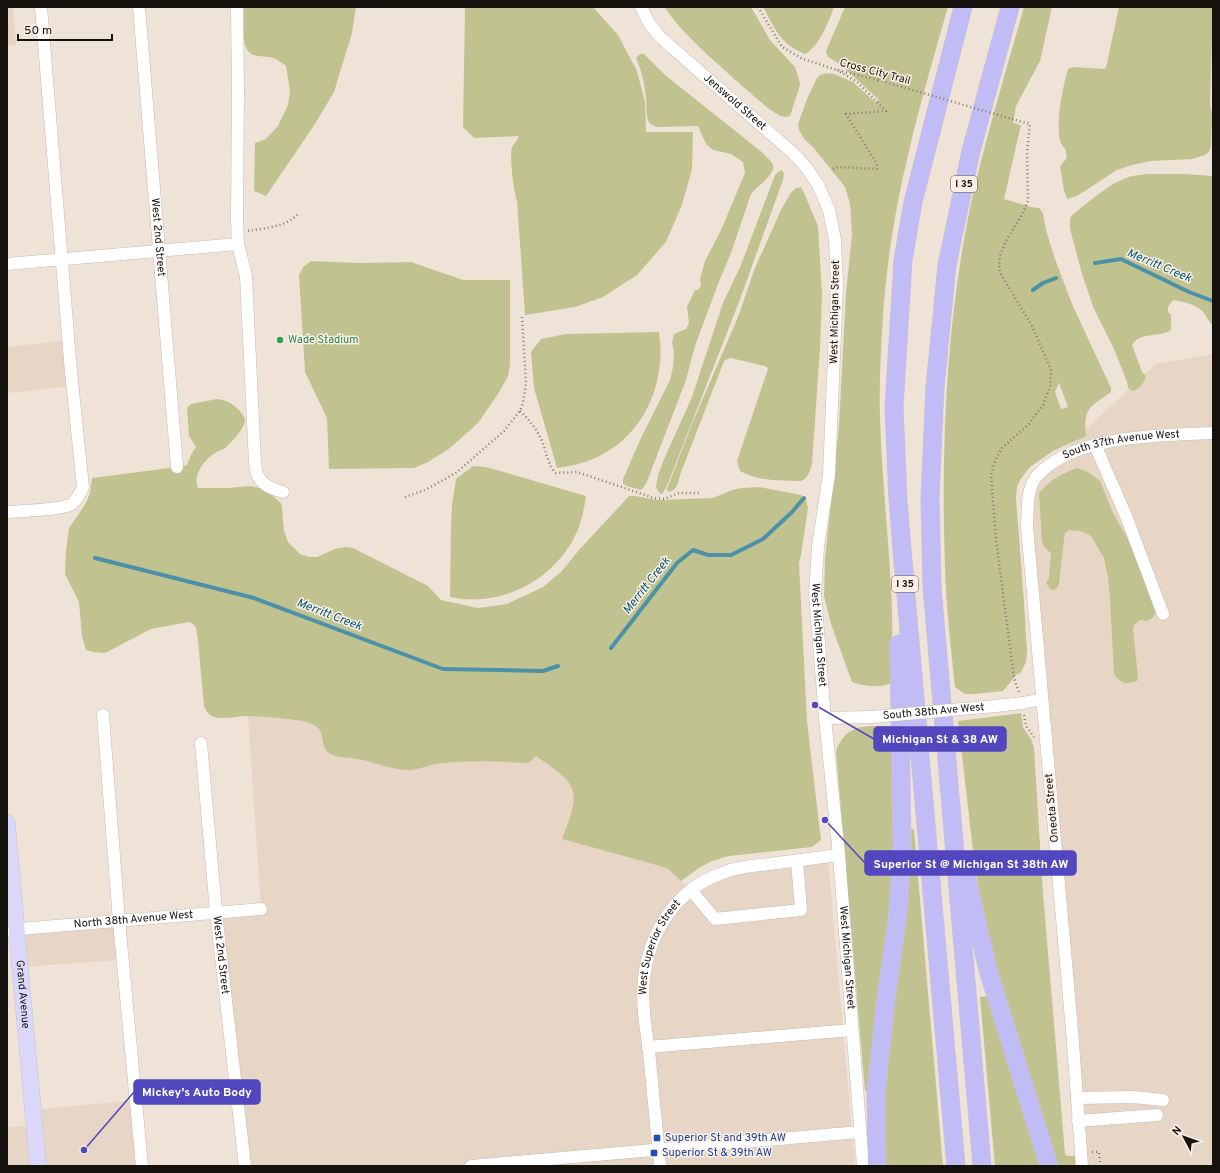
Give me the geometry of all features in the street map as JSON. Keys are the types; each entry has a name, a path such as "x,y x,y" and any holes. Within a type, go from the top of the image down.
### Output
{"highway":[{"name":"I 35","path":"956,1166 898,500 894,407 903,260 913,202 963,7"},
{"name":"I 35","path":"982,1166 932,587 930,497 935,387 947,265 971,151 1010,7"},
{"path":"877,1166 876,1092 886,999 898,913 902,847 899,642 905,585"},
{"path":"951,812 988,970 1049,1166"}],"main road":[{"name":"Grand Avenue","path":"7,823 11,929 38,1166"}],"street":[{"path":"7,512 61,507 70,504 79,495 83,487 41,7"},
{"name":"West 2nd Street","path":"139,7 177,467"},
{"path":"237,7 237,220 238,239 246,276 255,463 258,476 264,484 277,491 283,492"},
{"name":"Jenswold Street","path":"641,7 649,23 660,37 794,154 806,167 818,185 825,200 832,224"},
{"name":"West Michigan Street","path":"832,224 838,285 829,475 818,546 816,594 825,718 840,855 859,1132 863,1166"},
{"path":"7,264 159,251 238,239"},
{"name":"South 37th Avenue West","path":"1036,476 1050,464 1072,452 1095,445 1142,437 1213,433"},
{"path":"1095,445 1126,516 1163,614"},
{"name":"Oneota Street","path":"1036,476 1028,496 1027,527 1082,1166"},
{"name":"South 38th Ave West","path":"825,718 872,717 996,706 1042,699"},
{"path":"103,715 119,920 142,1166"},
{"name":"West 2nd Street","path":"201,743 216,912 245,1166"},
{"name":"West Superior Street","path":"660,1166 644,1007 644,980 648,955 657,932 668,914 682,898 698,885 719,874 733,870 840,855"},
{"path":"691,890 714,918 801,910 797,860"},
{"name":"North 38th Avenue West","path":"11,929 261,909"},
{"path":"648,1047 852,1030"},
{"path":"1077,1098 1133,1097 1163,1100"},
{"path":"1078,1121 1157,1115"},
{"path":"471,1166 859,1132"}],"path":[{"name":"Cross City Trail","path":"758,7 782,47 803,60 1012,119"},
{"path":"833,169 838,167 878,169 877,164 846,114 886,111 857,82 838,70"},
{"path":"238,239 287,223 293,220 299,213"},
{"path":"405,497 437,485 456,473 504,431 520,411 523,403 526,383 522,317"},
{"path":"520,411 530,420 535,428 551,466 556,472 577,472 654,498 664,499 679,493 701,493"}],"shaded area":[{"path":"7,7 13,7 16,45 7,46"},
{"path":"69,340 73,386 7,393 7,347"},
{"path":"1213,354 1213,1166 1082,1166 1027,527 1036,476 1156,364"},
{"path":"254,598 536,755 560,772 569,781 574,794 573,811 562,839 667,868 691,890 719,874 828,857 855,1166 243,1166 216,912 261,909 248,716"},
{"path":"119,921 123,960 20,967 16,929"},
{"path":"136,1100 142,1166 7,1166 7,1127 34,1125 32,1110"}],"green space":[{"path":"244,7 356,7 352,33 334,92 315,124 266,196 254,191 255,143 266,139 278,126 288,105 290,91 286,66 275,59 254,55 246,48 243,34"},
{"path":"465,7 593,7 618,35 637,71 645,102 646,132 693,132 692,169 682,205 666,242 637,275 603,297 575,307 525,315 517,201 511,166 512,147 519,136 474,138 463,127"},
{"path":"664,7 751,7 770,40 795,67 800,85 790,116 781,116 774,112 742,86 691,39"},
{"path":"763,7 834,7 819,40 810,51 805,54 784,41 775,29"},
{"path":"845,7 948,7 927,80 900,190 893,227 884,303 880,376 880,419 892,600 892,678 890,683 883,686 860,685 852,682 831,624 824,596 825,558 839,426 846,293 852,234 850,204 845,187 813,147 805,140 799,130 798,124 807,99 817,78 826,73 834,74 853,82 875,102 879,100 841,65 828,57 826,51"},
{"path":"1024,7 1052,7 1040,61 1016,106 1013,123 1021,125 1004,199 1039,208 1043,213 1046,230 1055,259 1072,304 1111,388 1111,392 1093,405 1087,414 1085,427 1086,436 1053,451 1030,467 1020,480 1017,487 1016,498 1024,602 1027,652 1026,662 1020,674 1017,674 1003,691 965,694 955,687 946,582 944,477 950,341 955,297 970,208 989,132","holes":["1059,383 1068,407 1061,409 1055,392"]},
{"path":"1119,7 1213,7 1210,104 1212,115 1211,147 1209,152 1205,155 1192,159 1151,161 1117,170 1077,196 1067,199 1060,166 1067,158 1065,149 1060,141 1059,114 1068,69 1073,67 1106,68"},
{"path":"640,54 644,54 665,75 763,153 773,165 772,172 769,176 751,194 731,253 695,346 686,380 646,484 641,490 623,484 623,479 641,438 670,380 673,367 674,352 672,343 674,334 686,329 689,323 687,307 695,290 698,290 701,285 700,279 705,261 721,230 745,173 743,162 731,154 713,150 706,144 698,126 657,127 650,124 647,115 644,83 636,58"},
{"path":"782,170 784,174 783,180 739,302 667,486 662,494 659,493 656,487 658,475 692,397 723,303 741,265 775,175"},
{"path":"1136,175 1213,176 1213,325 1197,307 1173,300 1168,307 1168,312 1171,315 1171,330 1161,334 1145,336 1140,338 1132,345 1142,372 1146,376 1138,389 1133,391 1128,388 1114,349 1094,309 1082,274 1070,229 1070,218 1097,195 1118,182"},
{"path":"801,187 818,226 822,294 812,464 809,472 803,480 794,481 762,479 740,471 737,461 768,369 764,366 731,358 724,361 677,486 674,490 668,492 667,489 692,424 738,317 755,268 781,210 790,194 796,188"},
{"path":"311,261 359,263 411,262 463,280 510,280 510,365 508,376 498,394 478,423 450,448 428,462 414,468 329,469 327,418 305,372 299,275 303,267"},
{"path":"659,332 661,352 655,389 648,407 638,423 626,438 611,450 588,461 557,468 534,388 531,352 541,339 566,334"},
{"path":"217,399 229,402 238,409 245,418 245,423 237,436 224,449 207,459 200,468 197,478 198,488 251,486 260,488 280,502 282,506 284,531 288,542 300,554 309,557 317,557 335,549 346,547 353,548 428,586 441,600 478,608 507,604 543,587 561,572 579,550 629,496 658,500 713,498 732,490 759,487 801,495 806,500 808,508 799,563 807,721 821,840 812,847 729,856 712,861 681,881 667,868 562,839 572,810 574,799 573,790 569,783 561,775 536,756 530,762 526,763 470,761 435,764 413,770 406,770 359,759 332,755 325,749 322,735 317,727 302,721 248,716 226,718 214,717 208,713 204,706 196,628 189,622 151,629 105,653 86,650 82,636 79,602 65,574 69,528 86,503 90,493 92,478 187,465 196,447 189,436 187,408 191,404"},
{"path":"473,466 497,470 586,496 579,528 564,554 552,567 538,579 522,588 505,595 487,599 450,597 452,504 456,479"},
{"path":"1077,468 1088,472 1100,481 1113,513 1137,555 1157,608 1152,618 1147,621 1140,620 1134,625 1133,630 1138,676 1137,681 1126,683 1121,681 1114,674 1108,577 1104,558 1091,536 1081,531 1069,530 1065,533 1059,584 1056,589 1051,590 1046,583 1049,578 1051,553 1044,547 1042,541 1039,493 1056,478"},
{"path":"1021,713 1023,727 1031,739 1034,748 1043,893 1065,1154 1068,1156 1075,1156 1075,1166 1056,1166 1001,992 981,903 975,868 958,721"},
{"path":"868,726 896,726 897,833 870,1090 865,1091 836,751 841,741 853,730"},
{"path":"910,829 914,830 943,1166 881,1166 881,1117"},
{"path":"990,996 1045,1166 995,1166 980,997"}],"waterway":[{"name":"Merritt Creek","path":"1095,263 1121,259 1189,292 1213,301"},
{"name":"Merritt Creek","path":"1033,290 1043,283 1056,278"},
{"name":"Merritt Creek","path":"611,648 677,563 693,550 708,555 731,555 763,539 792,512 804,498"},
{"name":"Merritt Creek","path":"95,558 254,598 443,669 543,671 558,666"}],"place":[{"name":"Wade Stadium","path":"280,340"},
{"name":"Michigan St & 38 AW","path":"815,705"},
{"name":"Superior St @ Michigan St 38th AW","path":"825,820"},
{"name":"Superior St and 39th AW","path":"657,1138"},
{"name":"Mickey's Auto Body","path":"84,1150"},
{"name":"Superior St & 39th AW","path":"654,1153"}]}
